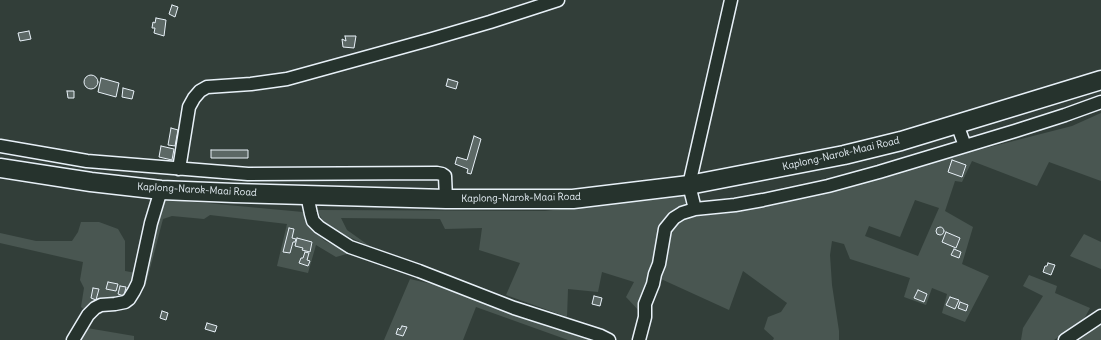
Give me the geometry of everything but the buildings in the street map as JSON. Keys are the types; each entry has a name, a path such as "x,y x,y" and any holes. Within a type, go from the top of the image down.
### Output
{"highway":[{"name":"Kaplong-Narok-Maai Road","path":"0,168 91,182 161,190 446,199 573,199 689,185 844,155 901,141 1101,80"}],"street":[{"path":"179,169 189,107 200,91 207,87 251,84 287,78 453,33 558,0"},
{"path":"695,209 689,185 731,0"},
{"path":"639,340 645,317 645,304 659,264 664,229 674,218 682,213 695,209 735,205 828,186 1029,127 1101,102"},
{"path":"957,124 965,146"},
{"path":"0,146 87,162 248,174 437,173 445,176 446,199"},
{"path":"73,340 88,315 96,308 101,305 125,302 134,291 138,283 151,223 161,190"},
{"path":"307,195 313,221 318,227 350,247 419,271 514,308 601,336 609,340"},
{"path":"1066,340 1101,316"}],"shaded area":[{"path":"1101,113 1101,181 1049,162 1037,186 972,161 962,182 955,181 945,211 973,227 962,264 989,276 965,322 942,313 947,294 932,288 926,305 904,297 910,278 850,259 844,244 832,241 830,255 832,285 839,340 773,340 774,338 764,329 768,317 781,312 787,303 743,271 729,310 661,279 667,230 675,222 690,217 729,213 812,194 1072,126","holes":["915,200 939,208 918,256 865,236 869,226 900,237"]},
{"path":"685,193 688,207 671,214 652,270 641,295 641,313 626,297 634,282 602,272 598,292 568,289 567,317 506,295 520,263 479,250 482,228 445,229 440,219 341,218 347,230 371,247 334,230 323,221 317,210 545,211"},
{"path":"162,199 303,212 309,227 325,241 350,253 336,257 316,245 308,273 277,266 287,224 210,215 204,219 172,216 163,219 146,284 139,287"},
{"path":"81,222 99,222 118,229 125,241 125,271 136,273 131,290 124,298 86,311 81,307 84,288 80,280 83,262 0,243 0,233 36,241 72,241 78,232"},
{"path":"1084,234 1101,242 1101,269 1070,256"},
{"path":"1029,275 1057,286 1055,293 1090,308 1084,319 1054,340 1021,340 1023,328 1043,296 1023,286"},
{"path":"410,279 436,285 591,340 568,340 476,307 463,340 384,340"},
{"path":"1101,325 1101,340 1079,340"},
{"path":"87,328 134,336 134,340 80,340"}]}
